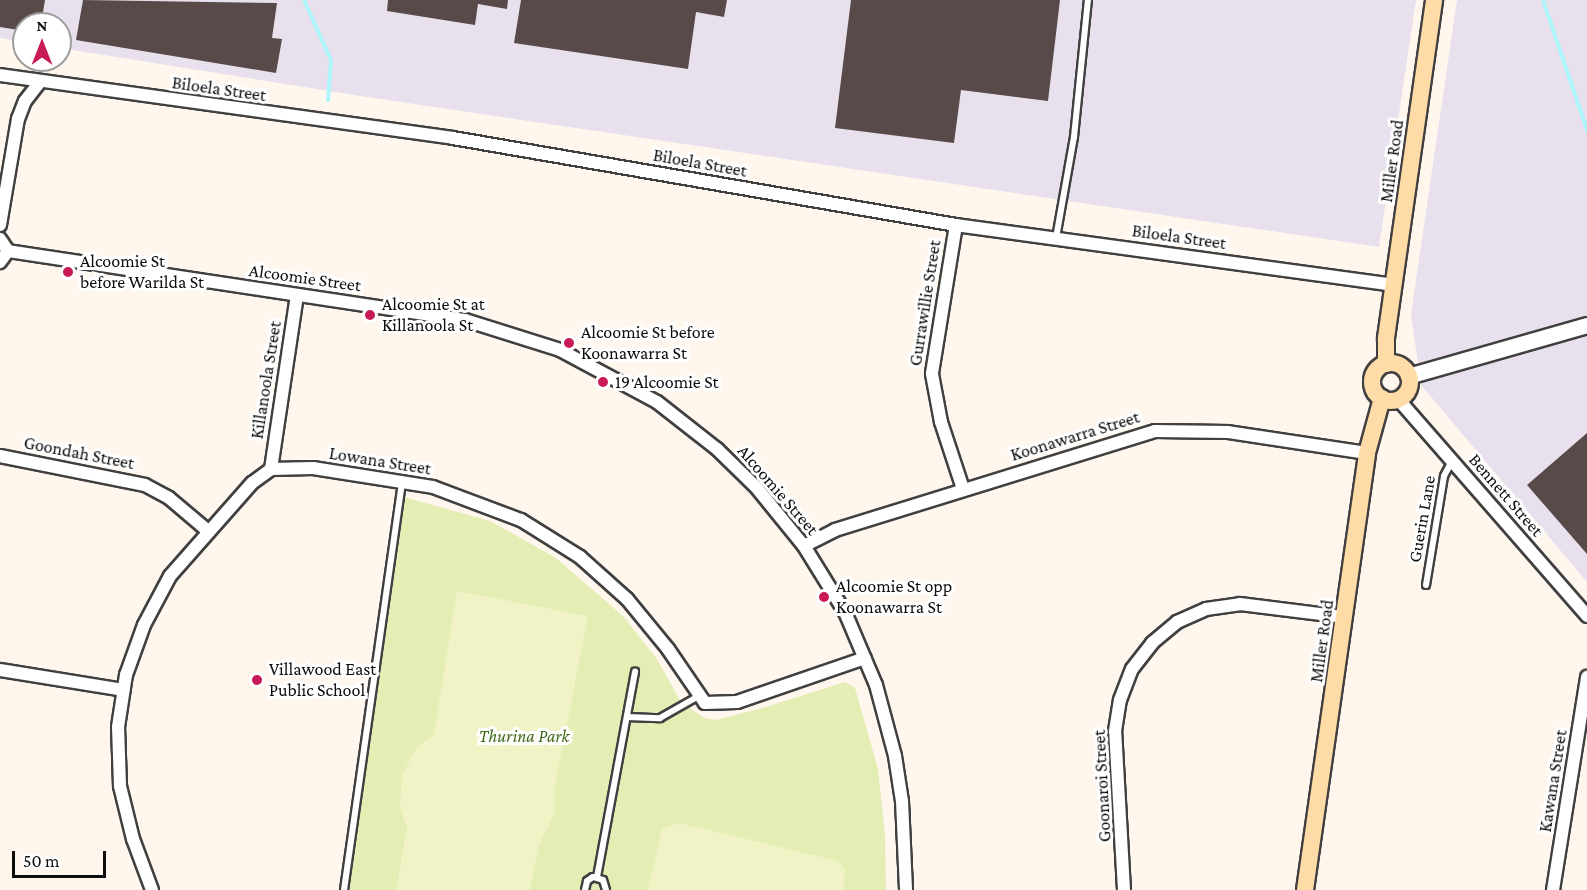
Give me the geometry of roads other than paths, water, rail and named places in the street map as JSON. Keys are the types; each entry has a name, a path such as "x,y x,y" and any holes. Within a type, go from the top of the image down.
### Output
{"main road":[{"name":"Miller Road","path":"1386,364 1394,285 1434,0"},
{"path":"1386,364 1397,364 1408,376 1409,387 1390,399 1374,390 1372,379 1377,369 1386,364"},
{"name":"Miller Road","path":"1305,890 1368,453 1390,399"}],"street":[{"name":"Biloela Street","path":"0,75 453,138 956,225 1394,285"},
{"path":"0,225 18,119 25,101 40,82"},
{"name":"Gurrawillie Street","path":"956,225 932,374 939,414 963,489"},
{"path":"0,239 8,251 0,262"},
{"name":"Alcoomie Street","path":"8,251 465,320 532,339 605,372 657,402 717,449 756,487 804,546 845,612 865,658 895,756 902,801 906,890"},
{"name":"Killanoola Street","path":"271,469 297,296"},
{"path":"1408,376 1587,325"},
{"name":"Bennett Street","path":"1390,399 1452,460 1587,616"},
{"name":"Koonawarra Street","path":"804,546 835,530 1155,431 1228,432 1368,453"},
{"name":"Goondah Street","path":"0,456 145,485 170,498 208,531"},
{"name":"Lowana Street","path":"271,469 313,468 402,481 491,506 551,537 580,557 649,624 697,697"},
{"path":"152,890 132,839 120,786 118,736 123,690 134,648 156,599 208,531 252,483 271,469"},
{"name":"Goonaroi Street","path":"1124,890 1115,731 1120,700 1132,669 1152,643 1177,622 1206,609 1240,604 1345,617"},
{"path":"697,697 705,704 726,705 865,658"},
{"path":"0,670 123,690"},
{"name":"Kawana Street","path":"1553,890 1587,677"}],"lane":[{"path":"1056,238 1074,137 1088,0"},
{"name":"Guerin Lane","path":"1426,585 1444,476 1452,460"},
{"path":"344,890 402,481"},
{"path":"597,877 635,671"},
{"path":"627,717 660,718 697,697"},
{"path":"585,890 587,881 597,877"},
{"path":"597,877 605,883 606,890"}],"waterway":[{"path":"304,0 331,60 328,100"},
{"path":"1543,0 1587,130"}],"place":[{"name":"Alcoomie St before Warilda St","path":"68,272"},
{"name":"Alcoomie St at Killanoola St","path":"370,315"},
{"name":"Alcoomie St before Koonawarra St","path":"569,343"},
{"name":"19 Alcoomie St","path":"603,382"},
{"name":"Alcoomie St opp Koonawarra St","path":"824,597"},
{"name":"Villawood East Public School","path":"257,680"}],"park label":[{"name":"Thurina Park","path":"524,736"}]}
